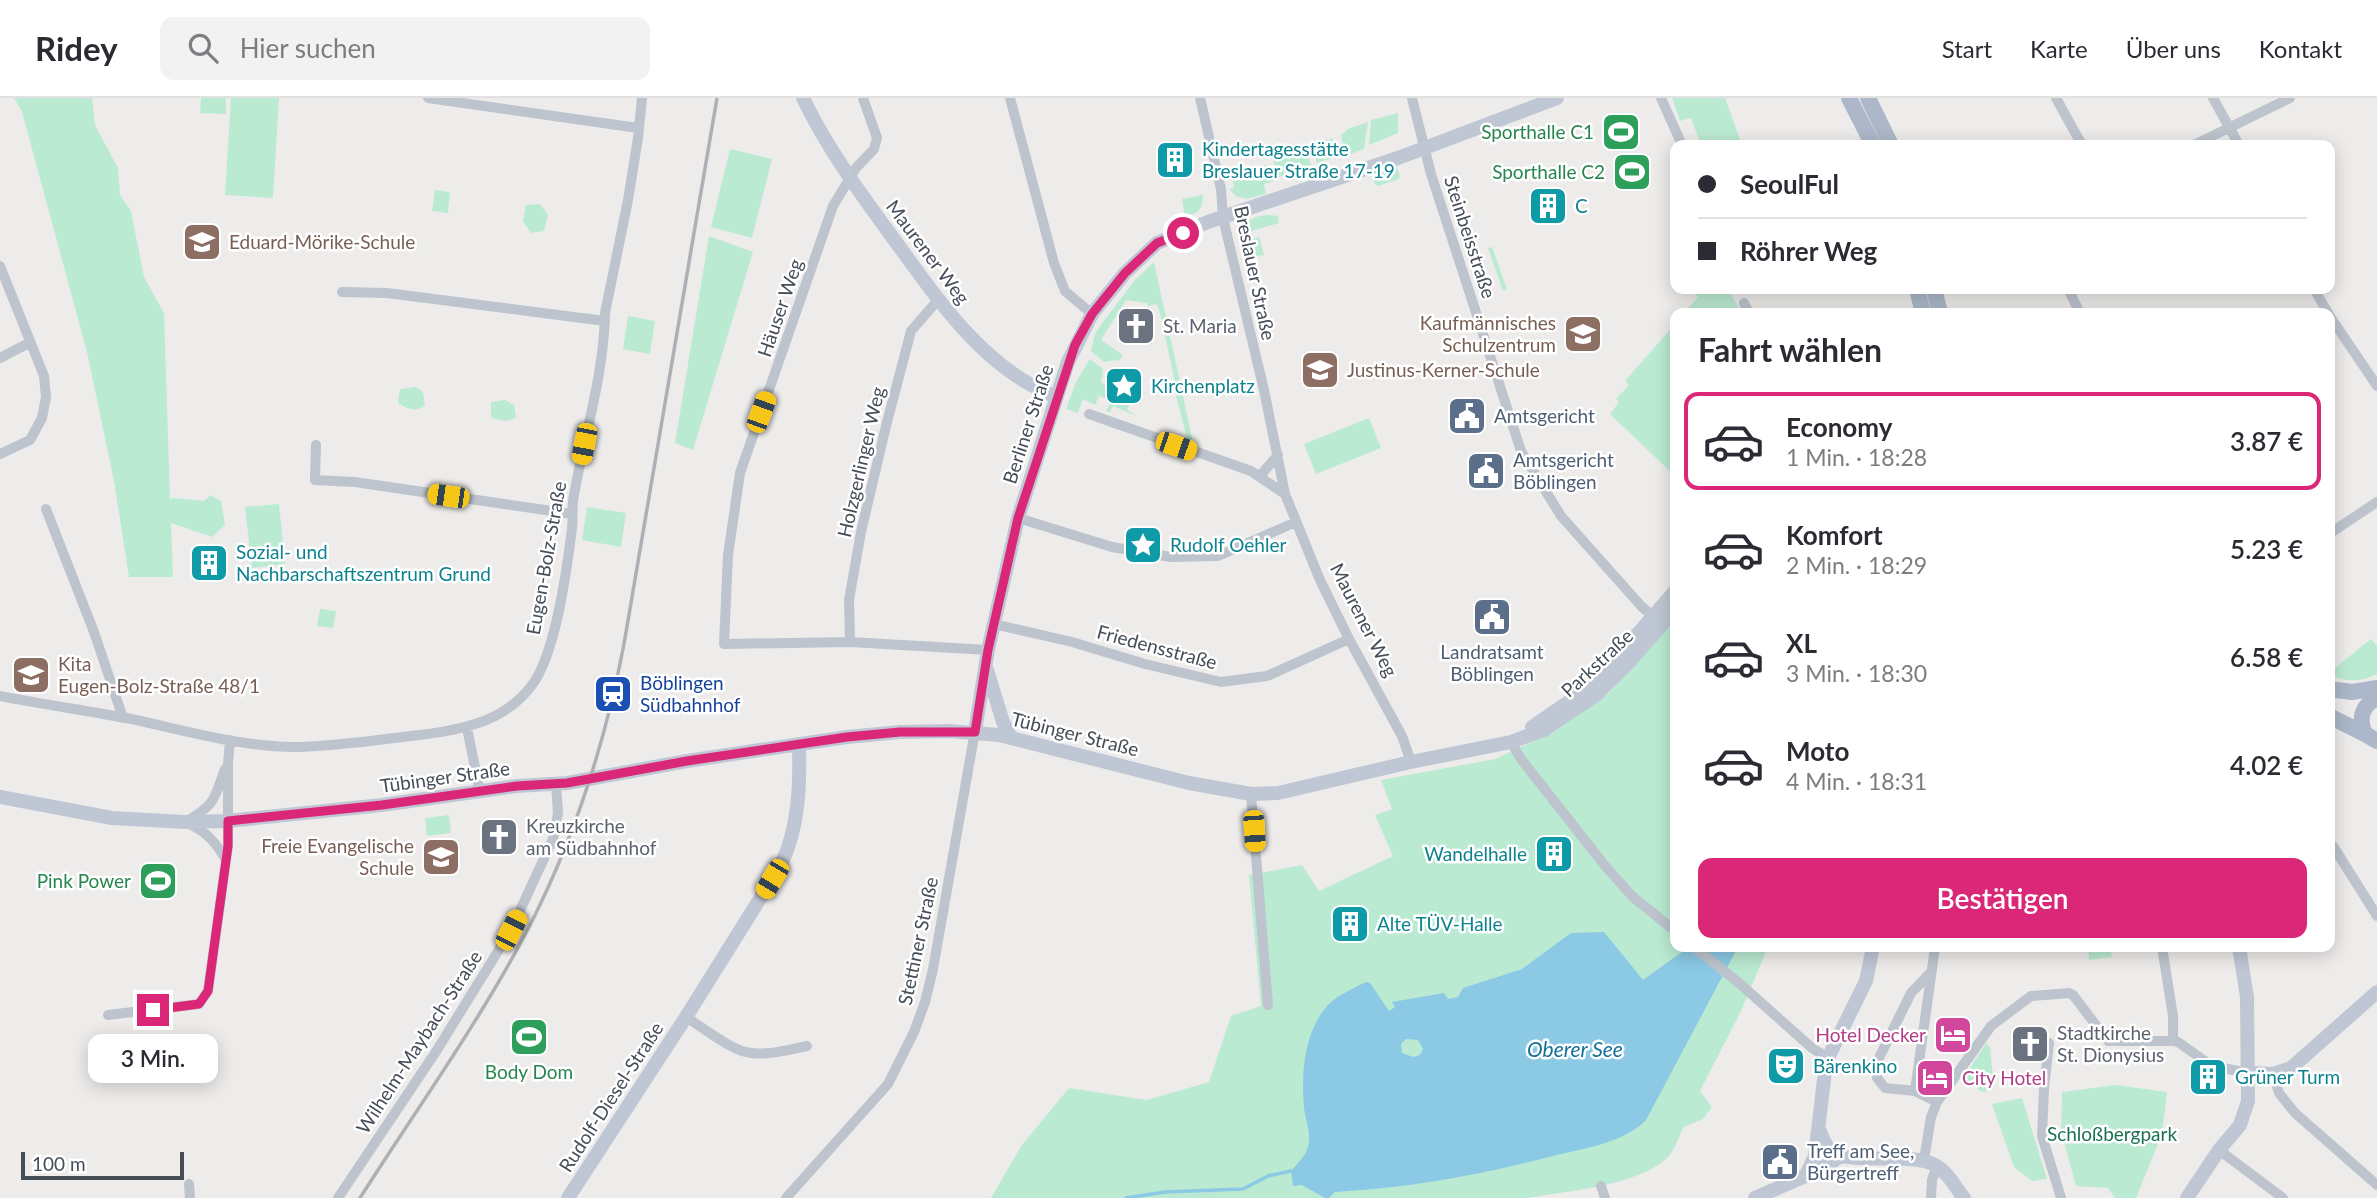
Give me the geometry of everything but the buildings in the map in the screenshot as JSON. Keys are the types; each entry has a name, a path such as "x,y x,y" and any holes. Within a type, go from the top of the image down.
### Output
{"main road":[{"name":"Maurener Weg","path":"803,98 821,134 850,177 938,300 964,331 994,358 1031,384 1057,397"},
{"name":"Berliner Straße","path":"975,732 988,650 1018,518 1057,397 1075,345 1092,314 1125,273 1157,243 1557,98"},
{"path":"1849,98 1870,140"},
{"path":"1868,98 1889,140"},
{"name":"Parkstraße","path":"1511,742 1544,730 1596,695 1631,660 1670,600"},
{"name":"Parkstraße","path":"1658,620 1670,613"},
{"path":"985,667 1011,738"},
{"path":"2335,690 2353,692 2377,688"},
{"path":"2335,700 2371,726"},
{"path":"2335,711 2371,726"},
{"path":"2335,717 2371,726"},
{"name":"Tübinger Straße","path":"0,797 112,818 228,821 382,805 517,786 556,784 700,759 847,737 900,732 975,732 1011,738 1189,783 1251,794 1278,793 1511,742"},
{"name":"Rudolf-Diesel-Straße","path":"568,1198 686,1017 785,855 794,829 797,808 799,745"},
{"path":"1807,1173 1813,1163 1819,1128 1821,1090 1828,1058 1866,981 1872,952"},
{"path":"2187,1198 2245,1115 2249,1073 2247,997 2240,952"},
{"path":"2249,1073 2273,1074 2291,1068 2377,992"},
{"path":"1819,1128 1829,1149 1841,1156 1931,1163 1945,1173 1964,1198"},
{"path":"1755,1198 1819,1170 1841,1156"}],"street":[{"path":"428,98 638,128"},
{"name":"Eugen-Bolz-Straße","path":"0,696 230,740 279,746 307,746 467,728 495,717 516,702 533,684 543,667 556,620 605,333 612,270 628,200 642,98"},
{"name":"Häuser Weg","path":"850,642 724,644 724,617 728,555 740,473 833,206 850,177 874,149 877,138 863,98"},
{"path":"1010,98 1057,272 1065,291 1092,314"},
{"name":"Breslauer Straße","path":"1200,98 1220,189 1223,218 1278,456"},
{"name":"Steinbeisstraße","path":"1412,98 1435,184 1521,451 1561,516 1658,620"},
{"path":"1661,98 1680,140"},
{"path":"2056,98 2079,140"},
{"path":"2213,98 2236,140"},
{"path":"2204,140 2290,98"},
{"path":"0,266 44,376 46,397 42,418 30,440 0,454"},
{"path":"342,292 387,293 605,321"},
{"name":"Holzgerlinger Weg","path":"850,642 849,600 861,532 886,426 911,331 938,300"},
{"path":"2335,323 2377,386"},
{"path":"0,358 29,343"},
{"path":"1089,414 1251,471 1285,494"},
{"path":"316,446 315,480 355,482 572,514"},
{"path":"1260,476 1278,456"},
{"name":"Maurener Weg","path":"1278,456 1285,494 1296,522 1349,639 1402,736 1411,762"},
{"path":"2335,530 2377,502"},
{"path":"46,509 94,632 123,718"},
{"path":"1018,518 1112,547 1171,557 1218,555 1296,522"},
{"name":"Friedensstraße","path":"994,624 1221,682 1267,676 1349,639"},
{"path":"850,642 988,650"},
{"path":"467,728 480,792"},
{"name":"Stettiner Straße","path":"786,1198 888,1084 909,1046 925,1002 933,969 975,732"},
{"path":"108,1015 199,1004 208,991 226,860 230,740"},
{"path":"1511,742 1521,759 1606,867 1633,897 1670,927"},
{"path":"186,822 208,809 215,800 228,764"},
{"name":"Wilhelm-Maybach-Straße","path":"338,1198 449,1030 511,930 553,839 558,813 556,784"},
{"path":"1251,794 1268,1005"},
{"path":"186,822 202,829 212,838 226,860"},
{"path":"2335,849 2377,915"},
{"path":"1700,952 1812,1048 1828,1058"},
{"path":"1915,1091 1934,952"},
{"path":"2163,952 2173,1016 2173,1041"},
{"path":"1932,971 1911,993 1879,1058 1877,1078 1885,1088 1915,1091 1937,1102"},
{"path":"1931,1198 1931,1117 1937,1102 1991,1026 2031,996 2073,995 2108,1041 2178,1042 2212,1066 2249,1073"},
{"name":"Rudolf-Diesel-Straße","path":"686,1017 738,1050 752,1053 778,1052 807,1046"},
{"path":"2049,1043 2042,1136 2061,1198"},
{"path":"2273,1074 2279,1093 2295,1113 2377,1185"},
{"path":"2219,1150 2283,1198"},
{"path":"189,1184 190,1198"},
{"path":"1601,1186 1605,1198"}],"green space":[{"path":"14,98 92,98 95,125 118,168 120,195 131,211 144,277 164,313 170,499 204,501 210,495 221,501 225,525 212,537 171,523 173,577 129,577 114,481 87,352 22,112"},
{"path":"201,98 226,98 226,114 200,113"},
{"path":"231,98 279,98 273,198 225,195"},
{"path":"1672,98 1725,98 1740,140 1699,140 1691,118 1680,121"},
{"path":"1398,113 1398,133 1369,145 1371,120"},
{"path":"1368,122 1364,149 1345,156 1341,135 1348,129"},
{"path":"1332,138 1338,156 1317,163 1311,146"},
{"path":"1305,148 1311,165 1279,177 1273,161"},
{"path":"730,149 772,159 752,238 711,227"},
{"path":"1268,166 1274,181 1264,184 1266,194 1246,199 1236,196 1229,189 1234,188 1233,182 1240,174"},
{"path":"1397,167 1399,179 1378,186 1374,183 1374,176"},
{"path":"435,190 450,192 448,213 432,211"},
{"path":"1203,195 1199,210 1185,218 1182,199"},
{"path":"540,204 548,215 544,231 531,233 523,221 526,205"},
{"path":"1270,215 1278,216 1279,223 1245,233 1243,229 1251,220"},
{"path":"709,236 753,252 693,450 675,443"},
{"path":"1259,237 1264,255 1256,256 1246,250 1244,243"},
{"path":"1492,247 1507,289 1503,291 1488,248"},
{"path":"1154,262 1194,447 1189,446 1157,304 1148,306 1147,303 1126,300 1101,340 1123,355 1119,361 1104,362 1091,351 1100,326 1135,280"},
{"path":"1695,294 1731,294 1739,308 1688,308 1698,297"},
{"path":"628,316 655,321 650,354 623,349"},
{"path":"1670,330 1670,471 1610,414 1619,402 1616,399 1629,385 1625,381"},
{"path":"1090,359 1103,369 1101,382 1110,389 1105,398 1099,396 1095,405 1083,399 1078,413 1066,409 1076,382"},
{"path":"416,387 423,392 425,406 411,409 398,403 400,389"},
{"path":"1115,393 1133,395 1127,410 1138,417 1113,406 1110,412 1106,411"},
{"path":"505,400 514,405 516,418 506,421 491,418 491,402"},
{"path":"1369,418 1381,448 1316,474 1304,444"},
{"path":"279,504 285,564 252,568 245,507"},
{"path":"587,507 626,513 621,547 582,540"},
{"path":"320,609 336,611 333,628 317,626"},
{"path":"1670,624 1670,952 1766,952 1741,1011 1700,1091 1712,1107 1703,1119 1684,1127 1668,1157 1655,1167 1621,1181 1527,1198 991,1198 1022,1145 1069,1088 1147,1100 1209,1082 1231,1016 1261,1006 1249,875 1302,865 1319,891 1393,856 1375,815 1392,809 1381,780 1495,759 1554,732 1608,694"},
{"path":"2371,639 2377,646 2377,674 2366,679 2344,679 2335,677 2335,668"},
{"path":"449,815 451,833 427,836 425,818"},
{"path":"2088,952 2111,952 2112,957 2089,960"},
{"path":"1986,1043 1990,1047 1994,1089 1982,1092 1963,1079"},
{"name":"Schloßbergpark","path":"2116,1085 2167,1092 2162,1134 2136,1198 2115,1198 2108,1188 2076,1186 2061,1131 2062,1092"},
{"path":"2022,1098 2047,1179 2032,1181 2014,1167 1992,1104"}],"water":[{"name":"Oberer See","path":"1604,932 1643,980 1682,952 1735,952 1646,1120 1627,1134 1604,1143 1530,1162 1419,1184 1335,1192 1329,1198 1302,1185 1293,1186 1291,1171 1306,1153 1309,1144 1303,1094 1306,1052 1314,1026 1329,1004 1366,982 1370,983 1389,1011 1395,1007 1392,1002 1444,993 1448,999 1458,997 1463,988 1522,969 1571,933","holes":["1406,1039 1418,1040 1423,1049 1420,1055 1413,1057 1402,1053 1401,1044"]}],"waterway":[{"path":"1126,1198 1165,1192 1243,1189 1268,1176 1291,1171"}],"railway":[{"path":"360,1198 508,966 544,897 586,791 624,644 717,98"}],"place":[{"name":"Sporthalle C1","path":"1621,132"},
{"name":"Kindertagesstätte Breslauer Straße 17-19","path":"1175,160"},
{"name":"Sporthalle C2","path":"1632,172"},
{"name":"C","path":"1548,206"},
{"name":"Eduard-Mörike-Schule","path":"202,242"},
{"name":"St. Maria","path":"1136,326"},
{"name":"Kaufmännisches Schulzentrum","path":"1583,334"},
{"name":"Justinus-Kerner-Schule","path":"1320,370"},
{"name":"Kirchenplatz","path":"1124,386"},
{"name":"Amtsgericht","path":"1467,416"},
{"name":"Amtsgericht Böblingen","path":"1486,471"},
{"name":"Rudolf Oehler","path":"1143,545"},
{"name":"Sozial- und Nachbarschaftszentrum Grund","path":"209,563"},
{"name":"Landratsamt Böblingen","path":"1492,617"},
{"name":"Kita Eugen-Bolz-Straße 48/1","path":"31,675"},
{"name":"Böblingen Südbahnhof","path":"613,694"},
{"name":"Kreuzkirche am Südbahnhof","path":"499,837"},
{"name":"Wandelhalle","path":"1554,854"},
{"name":"Freie Evangelische Schule","path":"441,857"},
{"name":"Pink Power","path":"158,881"},
{"name":"Alte TÜV-Halle","path":"1350,924"},
{"name":"Hotel Decker","path":"1953,1035"},
{"name":"Body Dom","path":"529,1037"},
{"name":"Stadtkirche St. Dionysius","path":"2030,1044"},
{"name":"Bärenkino","path":"1786,1066"},
{"name":"Grüner Turm","path":"2208,1077"},
{"name":"City Hotel","path":"1935,1078"},
{"name":"Treff am See, Bürgertreff","path":"1780,1162"}],"route":[{"path":"153,1010 199,1004 208,991 228,846 228,821 382,805 517,786 567,783 687,761 847,737 900,732 975,732 988,650 1018,518 1075,345 1092,314 1125,273 1157,243 1183,233"}]}
